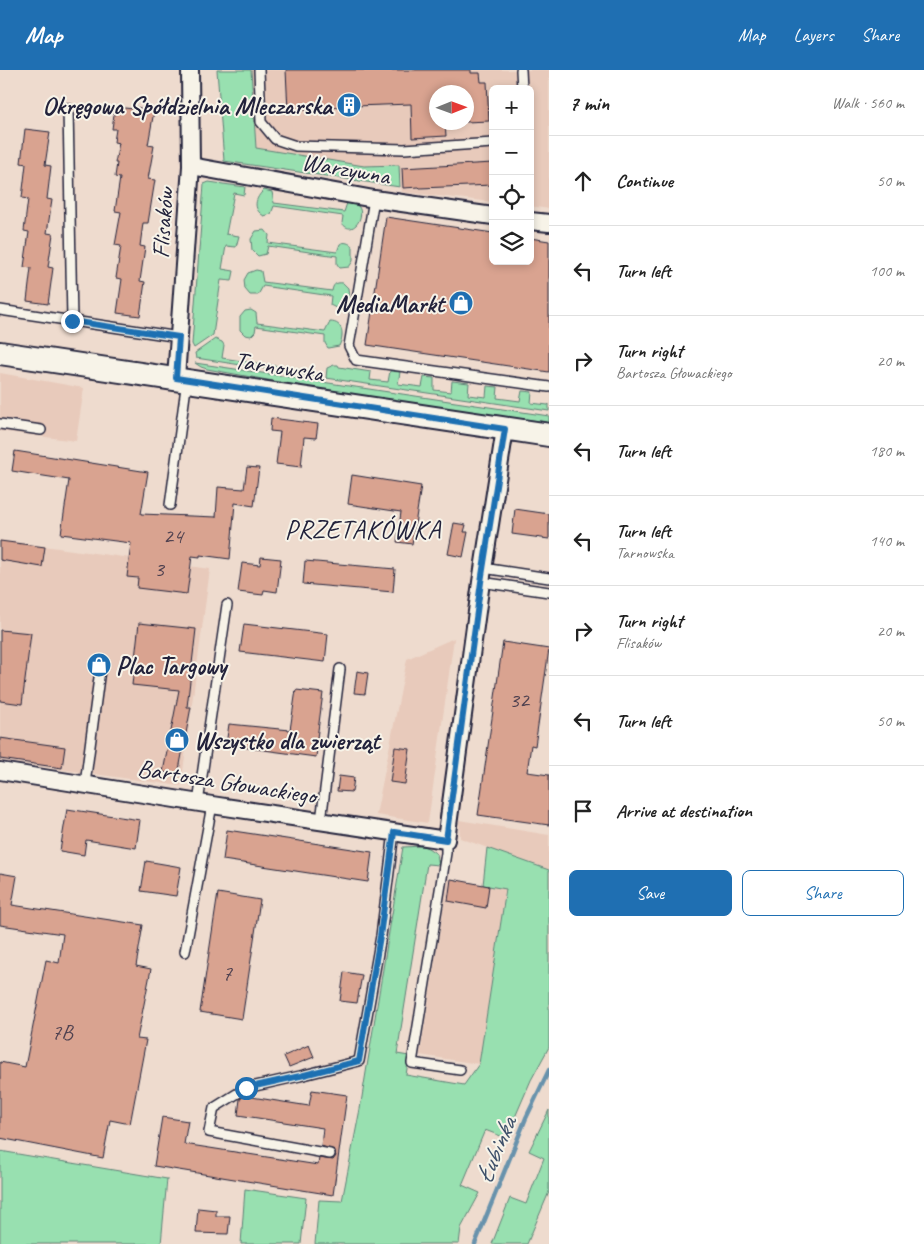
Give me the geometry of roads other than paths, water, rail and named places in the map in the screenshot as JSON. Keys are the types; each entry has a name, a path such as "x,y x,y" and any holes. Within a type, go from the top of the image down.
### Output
{"main road":[{"name":"Tarnowska","path":"0,353 549,435"}],"street":[{"name":"Flisaków","path":"182,379 179,337 191,166 190,70"},
{"name":"Warzywna","path":"191,166 374,199 489,215"},
{"path":"534,221 549,223"},
{"path":"446,840 482,575 505,429"},
{"name":"Bartosza Głowackiego","path":"0,771 446,840"}],"lane":[{"path":"259,70 261,122 276,139 296,146 404,149 489,143"},
{"path":"521,70 522,85"},
{"path":"68,108 72,321"},
{"path":"374,199 349,346 356,360 549,388"},
{"path":"0,310 179,337"},
{"path":"170,505 182,379"},
{"path":"0,424 41,430"},
{"path":"482,575 549,578"},
{"path":"482,575 549,592"},
{"path":"185,952 205,804 227,605"},
{"path":"85,784 100,670"},
{"path":"321,822 340,670"},
{"path":"330,1154 209,1132 214,1108 246,1088 359,1061 380,936 394,832"},
{"path":"446,840 446,853 412,1063 460,1070"}],"waterway":[{"name":"Łubinka","path":"475,1244 526,1118 549,1070"}],"place":[{"name":"Okręgowa Spółdzielnia Mleczarska","path":"349,105"},
{"name":"MediaMarkt","path":"461,303"},
{"name":"Plac Targowy","path":"99,665"},
{"name":"Wszystko dla zwierząt","path":"177,740"}],"district":[{"name":"PRZETAKÓWKA","path":"363,529"}]}
